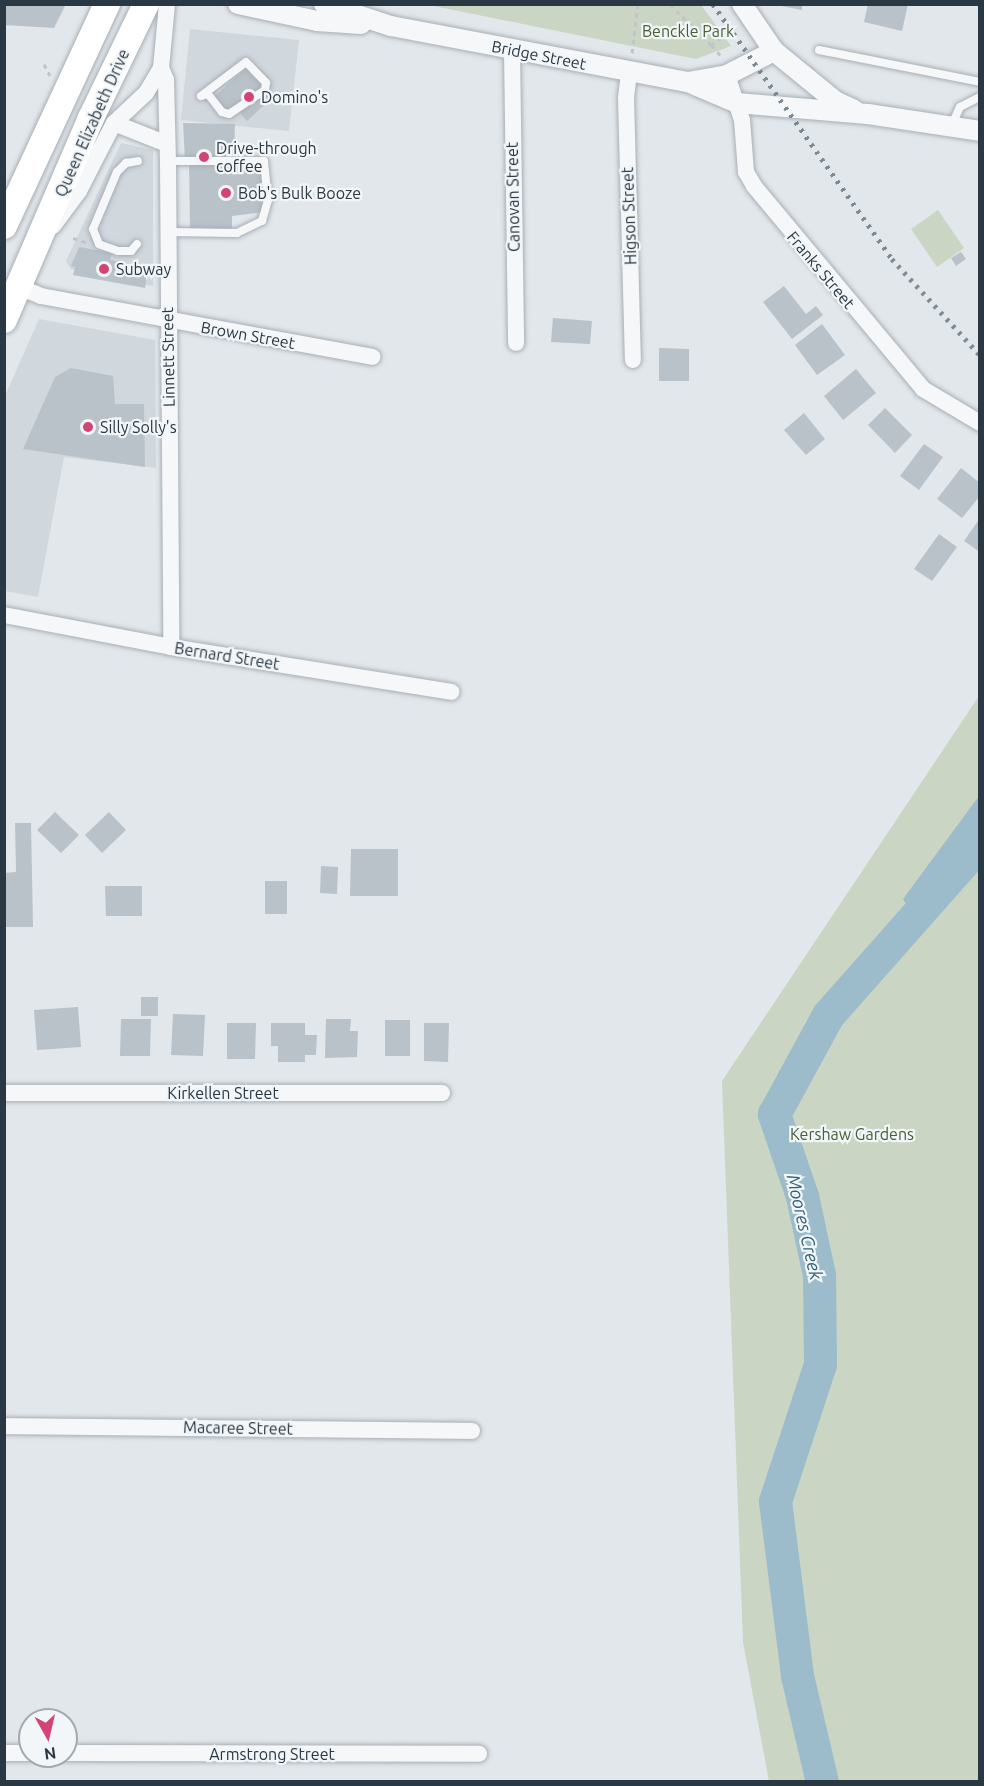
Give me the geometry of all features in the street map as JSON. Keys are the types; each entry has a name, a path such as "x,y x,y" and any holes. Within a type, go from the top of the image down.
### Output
{"main road":[{"path":"4,226 107,4"},
{"name":"Queen Elizabeth Drive","path":"4,320 41,243 91,118 146,4"}],"street":[{"name":"Queen Elizabeth Drive","path":"41,243 79,191 114,123 146,93 161,68 167,4"},
{"name":"Bridge Street","path":"238,4 316,21 391,27 629,73 688,82 737,103 868,114 980,131"},
{"name":"Bridge Street","path":"324,4 391,27"},
{"path":"741,14 774,51"},
{"name":"Canovan Street","path":"512,50 516,343"},
{"name":"Bridge Street","path":"688,82 728,75 774,51 835,101 868,114"},
{"name":"Linnett Street","path":"161,68 166,80 168,152 171,647"},
{"name":"Higson Street","path":"629,73 626,97 633,360"},
{"name":"Franks Street","path":"728,75 737,103 746,172 769,207 923,389 980,423"},
{"path":"114,123 168,152"},
{"name":"Brown Street","path":"19,287 41,296 372,357"},
{"name":"Bernard Street","path":"4,615 171,647 451,692"},
{"name":"Kirkellen Street","path":"4,1093 442,1093"},
{"name":"Macaree Street","path":"4,1426 472,1431"},
{"name":"Armstrong Street","path":"78,1753 479,1754"}],"lane":[{"path":"819,50 980,82"},
{"path":"246,62 267,87 229,114 222,112 208,94 201,96 246,62"},
{"path":"950,128 960,107 980,98"},
{"path":"167,232 237,232 262,221 268,200 264,160 168,152"},
{"path":"137,244 131,250 118,251 99,244 93,229 117,171 126,163 138,161"}],"path":[{"path":"629,73 638,4"},
{"path":"670,4 711,45 741,14"}],"shaded area":[{"path":"190,29 299,40 289,131 181,120"},
{"path":"121,143 153,150 153,286 71,269 66,261"},
{"path":"39,319 155,340 156,468 64,457 38,597 5,591 5,396"}],"green space":[{"name":"Benckle Park","path":"429,5 701,5 731,46 696,59"},
{"path":"938,210 964,248 937,267 911,229"},
{"name":"Kershaw Gardens","path":"979,696 979,1781 769,1781 743,1642 722,1081"}],"water":[{"path":"979,796 979,863 918,923 903,899"}],"building":[{"path":"4,4 66,4 54,28 4,25"},
{"path":"771,4 802,4 802,10"},
{"path":"868,4 908,4 902,31 864,22"},
{"path":"247,67 273,97 247,121 235,107 228,113 214,97"},
{"name":"Bob's Bulk Booze","path":"183,123 235,124 234,161 255,161 263,173 263,212 232,216 232,229 190,229 189,161 185,161"},
{"name":"Subway","path":"79,247 112,253 110,260 135,265 133,272 147,275 145,288 73,275 75,267 71,266"},
{"path":"961,252 966,259 956,266 951,258"},
{"path":"784,286 806,314 816,306 823,315 792,339 763,302"},
{"path":"553,318 592,321 590,344 551,342"},
{"path":"822,324 845,355 817,375 795,345"},
{"path":"659,348 689,349 689,381 659,381"},
{"name":"Silly Solly's","path":"71,368 113,376 115,404 144,404 145,467 23,449 55,377"},
{"path":"856,369 876,393 843,420 824,396"},
{"path":"885,408 912,435 895,453 868,425"},
{"path":"804,413 825,439 806,455 784,430"},
{"path":"924,444 943,457 919,490 900,476"},
{"path":"961,468 980,483 980,496 962,518 937,499"},
{"path":"980,518 980,552 964,541"},
{"path":"939,534 957,547 932,581 914,569"},
{"path":"55,812 79,835 61,853 37,830"},
{"path":"109,812 126,830 102,853 85,835"},
{"path":"15,823 31,823 33,927 4,927 4,873 16,872"},
{"path":"351,849 398,849 398,896 350,896"},
{"path":"321,866 338,867 337,894 320,893"},
{"path":"265,881 287,881 287,914 265,914"},
{"path":"105,886 142,886 142,916 106,916"},
{"path":"141,997 158,997 158,1016 141,1016"},
{"path":"78,1007 81,1047 37,1050 34,1010"},
{"path":"173,1014 205,1015 203,1056 171,1055"},
{"path":"121,1019 151,1019 150,1056 120,1056"},
{"path":"326,1019 351,1019 350,1031 358,1031 357,1057 325,1058"},
{"path":"385,1020 410,1020 410,1056 385,1056"},
{"path":"227,1023 256,1023 255,1059 227,1059"},
{"path":"271,1023 305,1023 305,1035 317,1035 316,1055 305,1055 305,1062 278,1062 278,1046 271,1046"},
{"path":"424,1023 449,1023 448,1062 424,1061"}],"waterway":[{"name":"Moores Creek","path":"822,1782 797,1675 775,1501 820,1364 819,1275 802,1196 774,1114 828,1015 980,843"}],"railway":[{"path":"713,4 892,259 980,355"}],"place":[{"name":"Domino's","path":"249,97"},
{"name":"Drive-through coffee","path":"204,157"},
{"name":"Bob's Bulk Booze","path":"226,193"},
{"name":"Subway","path":"104,269"},
{"name":"Silly Solly's","path":"88,427"}]}
